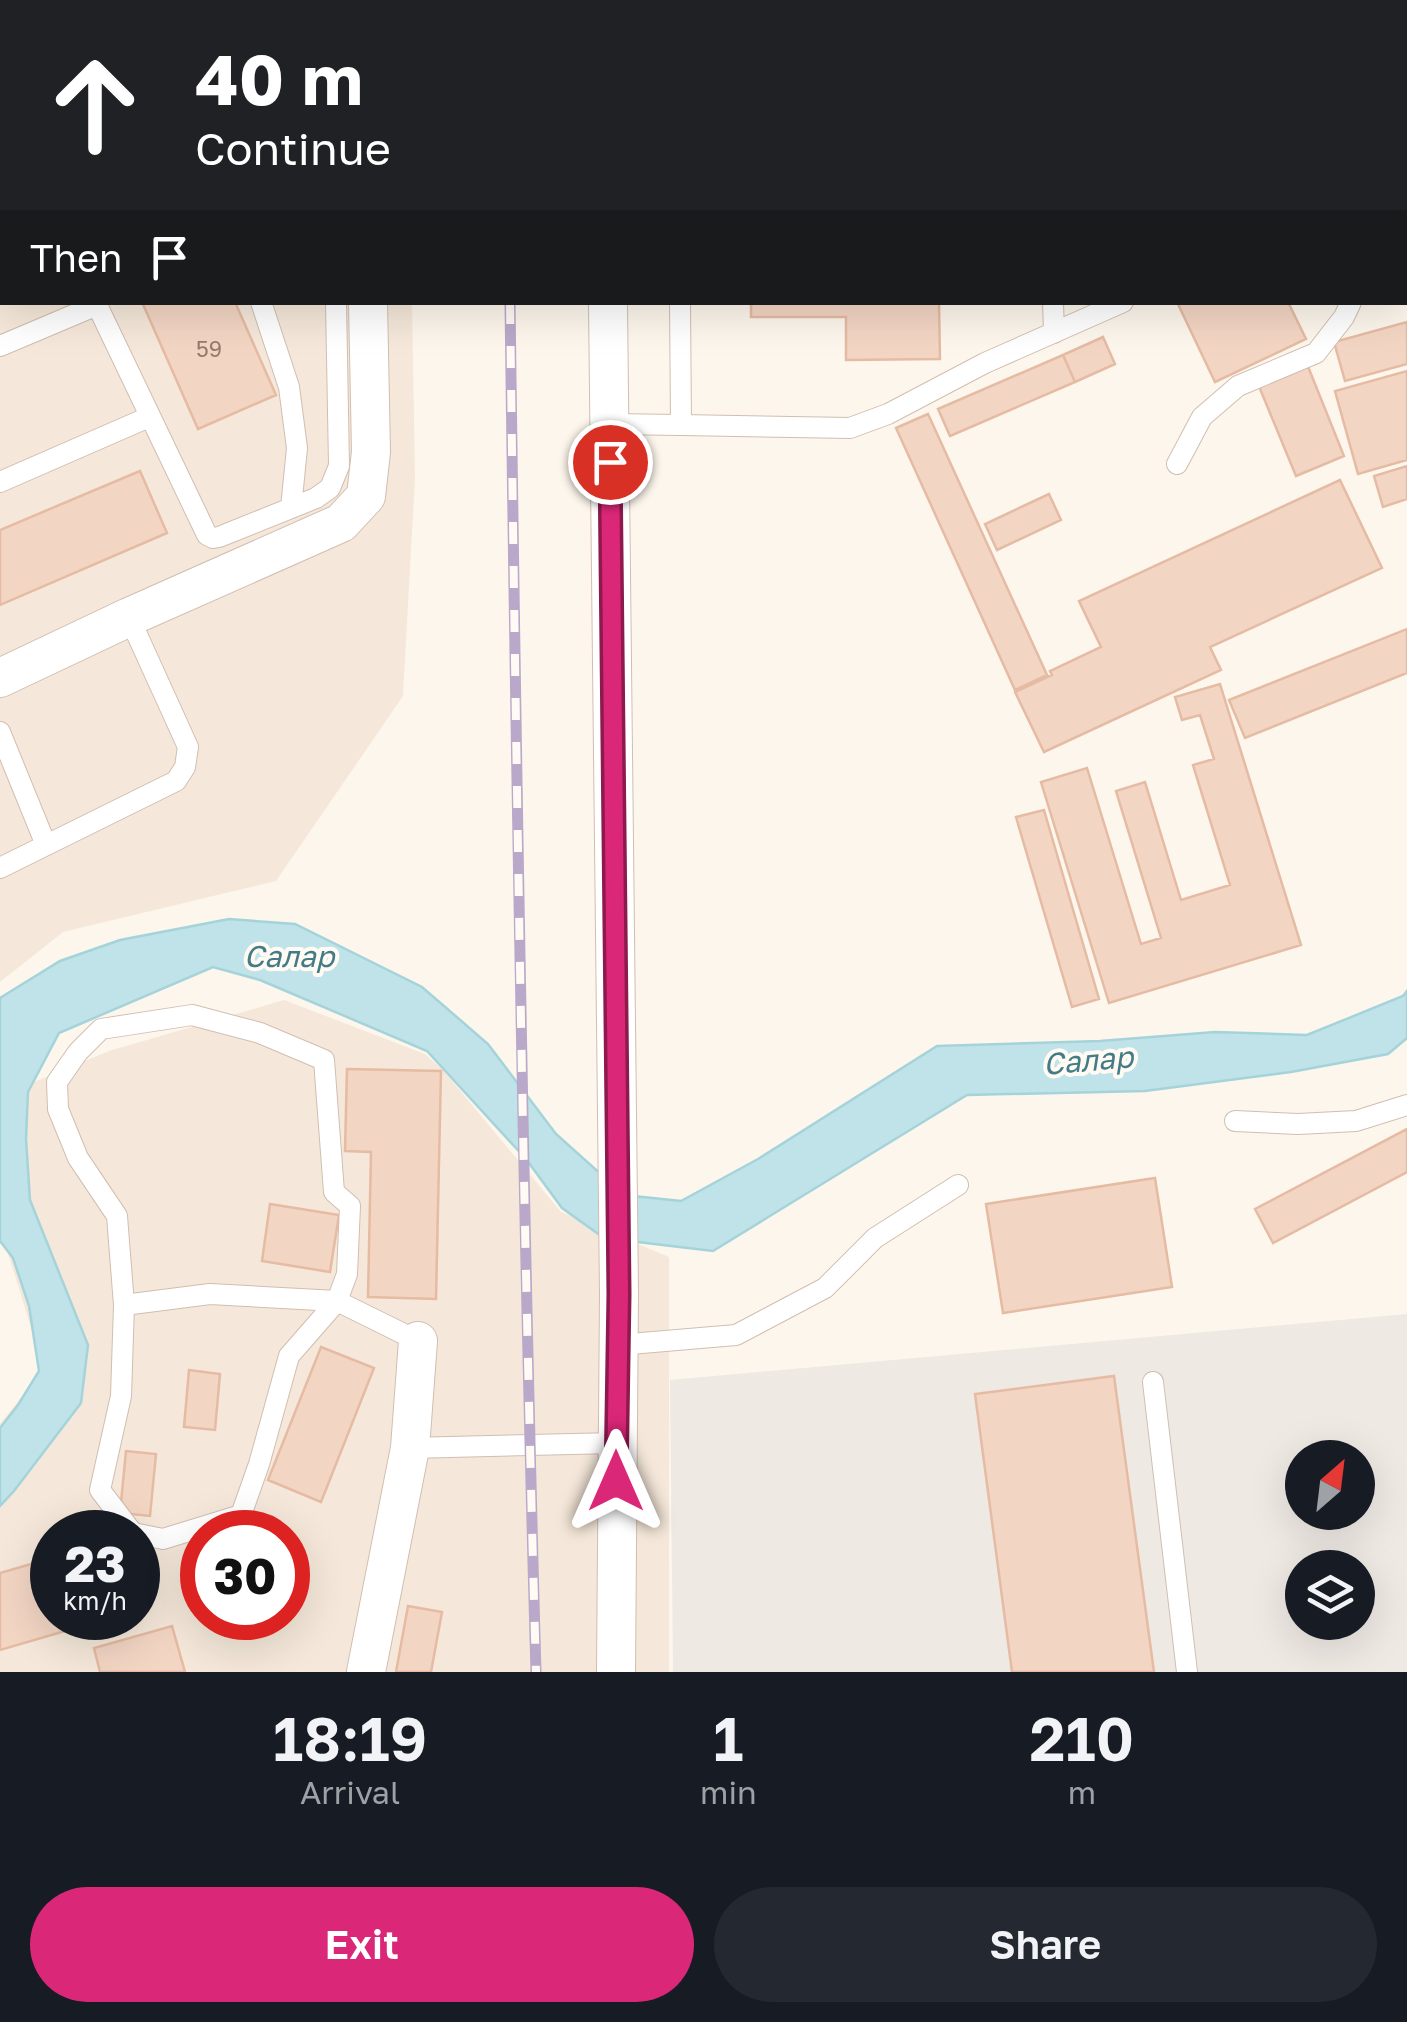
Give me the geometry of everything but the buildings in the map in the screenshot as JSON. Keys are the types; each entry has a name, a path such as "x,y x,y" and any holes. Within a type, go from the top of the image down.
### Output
{"street":[{"path":"0,678 342,524 366,496 371,452 368,305"},
{"path":"608,305 619,1294 616,1672"},
{"path":"366,1672 410,1448 418,1341"}],"lane":[{"path":"0,346 97,305 207,535 219,538 316,498 330,488 339,466 336,305"},
{"path":"262,305 289,387 297,448 291,508"},
{"path":"680,305 680,424"},
{"path":"1053,305 1054,333"},
{"path":"609,424 850,428 888,414 985,363 1116,305"},
{"path":"1177,464 1202,416 1238,386 1316,353 1349,305"},
{"path":"0,482 149,417"},
{"path":"0,868 176,781 185,767 188,747 130,617"},
{"path":"0,732 46,845"},
{"path":"116,1510 100,1490 120,1396 124,1305 116,1216 78,1158 58,1109 57,1082 78,1052 101,1029 192,1016 260,1033 324,1060 334,1192 350,1206 347,1274 338,1301 289,1356 241,1515 160,1537"},
{"path":"1235,1121 1356,1121 1407,1105"},
{"path":"618,1345 736,1335 825,1288 875,1238 958,1186"},
{"path":"124,1305 210,1294 338,1301 418,1341"},
{"path":"1152,1382 1187,1672"},
{"path":"410,1448 616,1442"}],"shaded area":[{"path":"0,305 412,305 415,478 403,696 276,881 63,932 0,982"},
{"path":"284,1000 425,1054 443,1070 561,1212 669,1257 669,1672 0,1672 0,1424 44,1369 0,1228 0,1096 109,1051"},
{"path":"1407,1314 1407,1672 673,1672 670,1380"}],"water":[{"name":"Салар","path":"229,919 295,924 422,987 488,1044 556,1134 624,1195 681,1201 758,1159 937,1046 1100,1041 1215,1032 1307,1035 1407,991 1407,1038 1388,1054 1291,1072 1145,1091 967,1095 713,1251 604,1238 562,1208 526,1159 427,1051 260,980 213,967 59,1033 28,1092 30,1200 88,1345 81,1403 0,1506 0,1428 39,1371 29,1306 13,1258 0,1241 0,998 60,961 120,940"}],"railway":[{"path":"510,305 536,1672"}],"route":[{"path":"610,462 619,1294 616,1481"}]}
